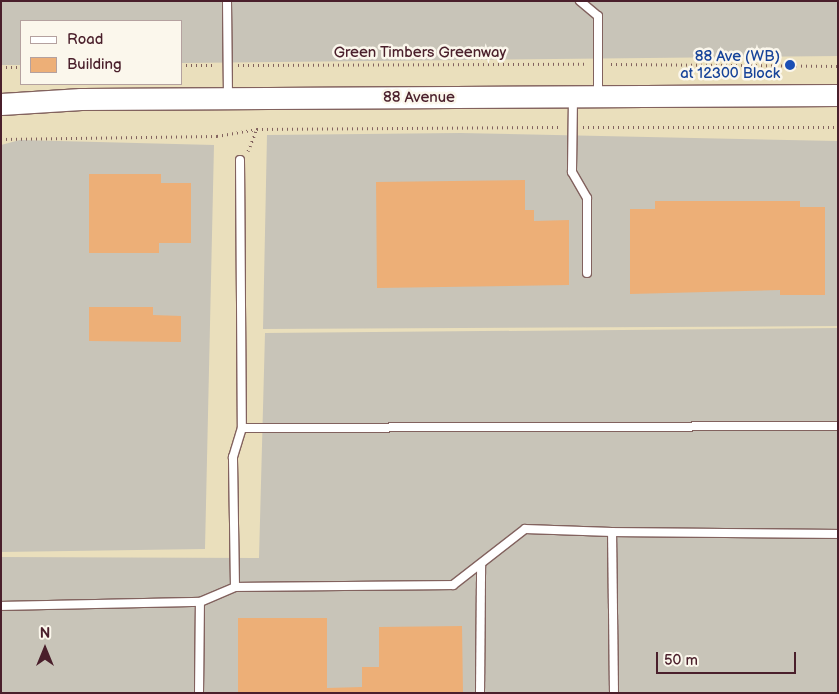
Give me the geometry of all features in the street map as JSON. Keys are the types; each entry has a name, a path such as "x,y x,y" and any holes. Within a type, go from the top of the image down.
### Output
{"main road":[{"name":"88 Avenue","path":"1,104 228,98 598,98 838,95"}],"lane":[{"path":"227,1 228,98"},
{"path":"580,1 598,16 598,98"},
{"path":"572,98 572,172 587,198 587,273"},
{"path":"235,587 233,457 242,428 240,160"},
{"path":"242,428 838,426"},
{"path":"1,606 200,602 235,587 453,585 481,566 525,529 612,532 838,534"},
{"path":"612,532 614,693"},
{"path":"480,693 481,566"},
{"path":"200,602 200,693"}],"path":[{"name":"Green Timbers Greenway","path":"253,65 588,64"},
{"path":"608,64 838,66"},
{"path":"182,65 198,65"},
{"path":"1,68 20,67"},
{"path":"1,139 217,136 257,129 838,127"},
{"path":"240,160 252,147 257,129"}],"shaded area":[{"path":"1,1 838,1 838,56 182,63 182,20 20,20 20,65 1,65"},
{"path":"460,133 838,141 838,326 263,329 267,135"},
{"path":"20,140 214,145 205,549 1,552 1,145"},
{"path":"838,328 838,693 1,693 1,557 259,558 265,333"}],"building":[{"path":"89,174 161,174 161,183 191,183 191,243 159,243 159,253 89,253"},
{"path":"525,180 525,210 534,210 534,221 569,220 569,285 377,288 376,182"},
{"path":"655,201 800,201 800,207 825,207 825,295 780,295 780,290 630,294 630,209 655,209"},
{"path":"89,307 153,307 153,315 181,316 181,342 89,341"},
{"path":"238,618 327,618 327,688 362,687 362,667 379,667 379,627 462,626 463,693 238,693"}],"place":[{"name":"88 Ave (WB) at 12300 Block","path":"790,65"}]}
